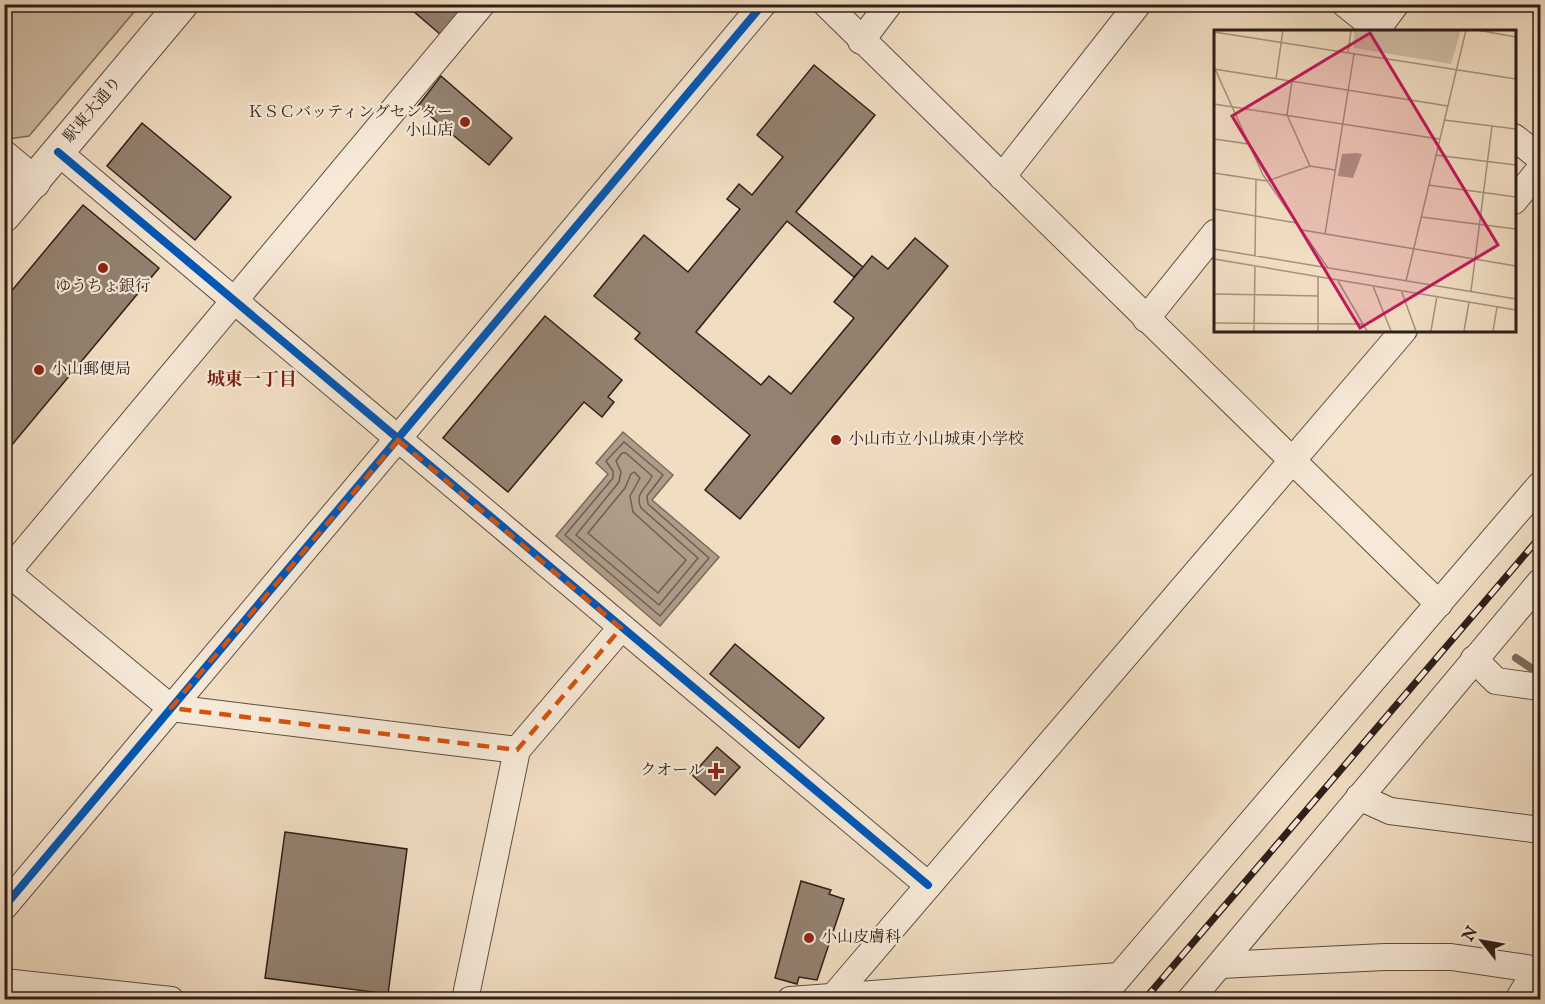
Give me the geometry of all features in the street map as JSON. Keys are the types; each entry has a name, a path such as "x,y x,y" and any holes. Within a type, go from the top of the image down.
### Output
{"street":[{"name":"駅東大通り","path":"4,216 182,4"},
{"path":"482,4 6,574 171,708 517,750"},
{"path":"4,907 763,4"},
{"path":"825,4 1439,604"},
{"path":"861,41 890,4"},
{"path":"1002,177 1138,4"},
{"path":"1345,4 1376,30"},
{"path":"1378,30 1396,4"},
{"path":"1515,138 1540,158"},
{"path":"58,152 928,885"},
{"path":"4,157 34,182"},
{"path":"1515,200 1540,169"},
{"path":"1146,319 1214,233"},
{"path":"834,996 1402,332"},
{"path":"1099,999 1540,485"},
{"path":"1190,999 1540,582"},
{"path":"465,999 517,750 621,628"},
{"path":"1474,659 1496,681 1540,687"},
{"path":"1359,797 1389,811 1540,830"},
{"path":"1220,965 1385,957 1451,957 1538,970 1518,999"},
{"path":"790,999 1119,976"},
{"path":"4,981 171,999"}],"highlighted area":[{"path":"398,440 621,628 517,750 171,708"}],"shaded area":[{"path":"4,5 140,5 29,136 9,139 4,135"}],"water":[{"path":"623,432 673,475 652,500 719,557 660,626 556,536 608,474 596,463"}],"building":[{"path":"405,4 465,4 441,35"},
{"path":"814,65 875,115 796,212 863,267 872,256 888,269 915,238 948,266 740,519 705,490 750,435 635,339 640,333 594,296 644,235 688,272 740,209 727,199 739,184 752,195 783,157 757,135","holes":["787,221 854,277 862,268 834,302 854,318 791,394 769,376 761,385 696,332"]},
{"name":"ＫＳＣバッティングセンター 小山店","path":"441,76 512,138 489,165 418,106"},
{"path":"142,123 231,197 195,240 107,166"},
{"name":"小山郵便局","path":"83,205 159,268 11,446 4,440 4,300"},
{"path":"545,316 622,380 608,397 614,402 602,417 584,402 508,492 443,438"},
{"path":"735,644 824,718 799,748 710,674"},
{"name":"クオール","path":"717,747 740,767 715,795 692,775"},
{"path":"285,832 407,849 388,994 265,978"},
{"name":"小山皮膚科","path":"801,881 831,890 829,894 844,899 817,980 799,977 797,984 775,978"}],"waterway":[{"path":"1516,658 1540,674"}],"railway":[{"path":"1144,1000 1540,537"}],"cycle path":[{"path":"4,907 763,4"},
{"path":"58,152 928,885"}],"place":[{"name":"ＫＳＣバッティングセンター 小山店","path":"465,122"},
{"name":"ゆうちょ銀行","path":"103,268"},
{"name":"小山郵便局","path":"39,370"},
{"name":"小山市立小山城東小学校","path":"836,440"},
{"name":"クオール","path":"716,771"},
{"name":"小山皮膚科","path":"809,938"}],"district":[{"name":"城東一丁目","path":"252,380"}]}
